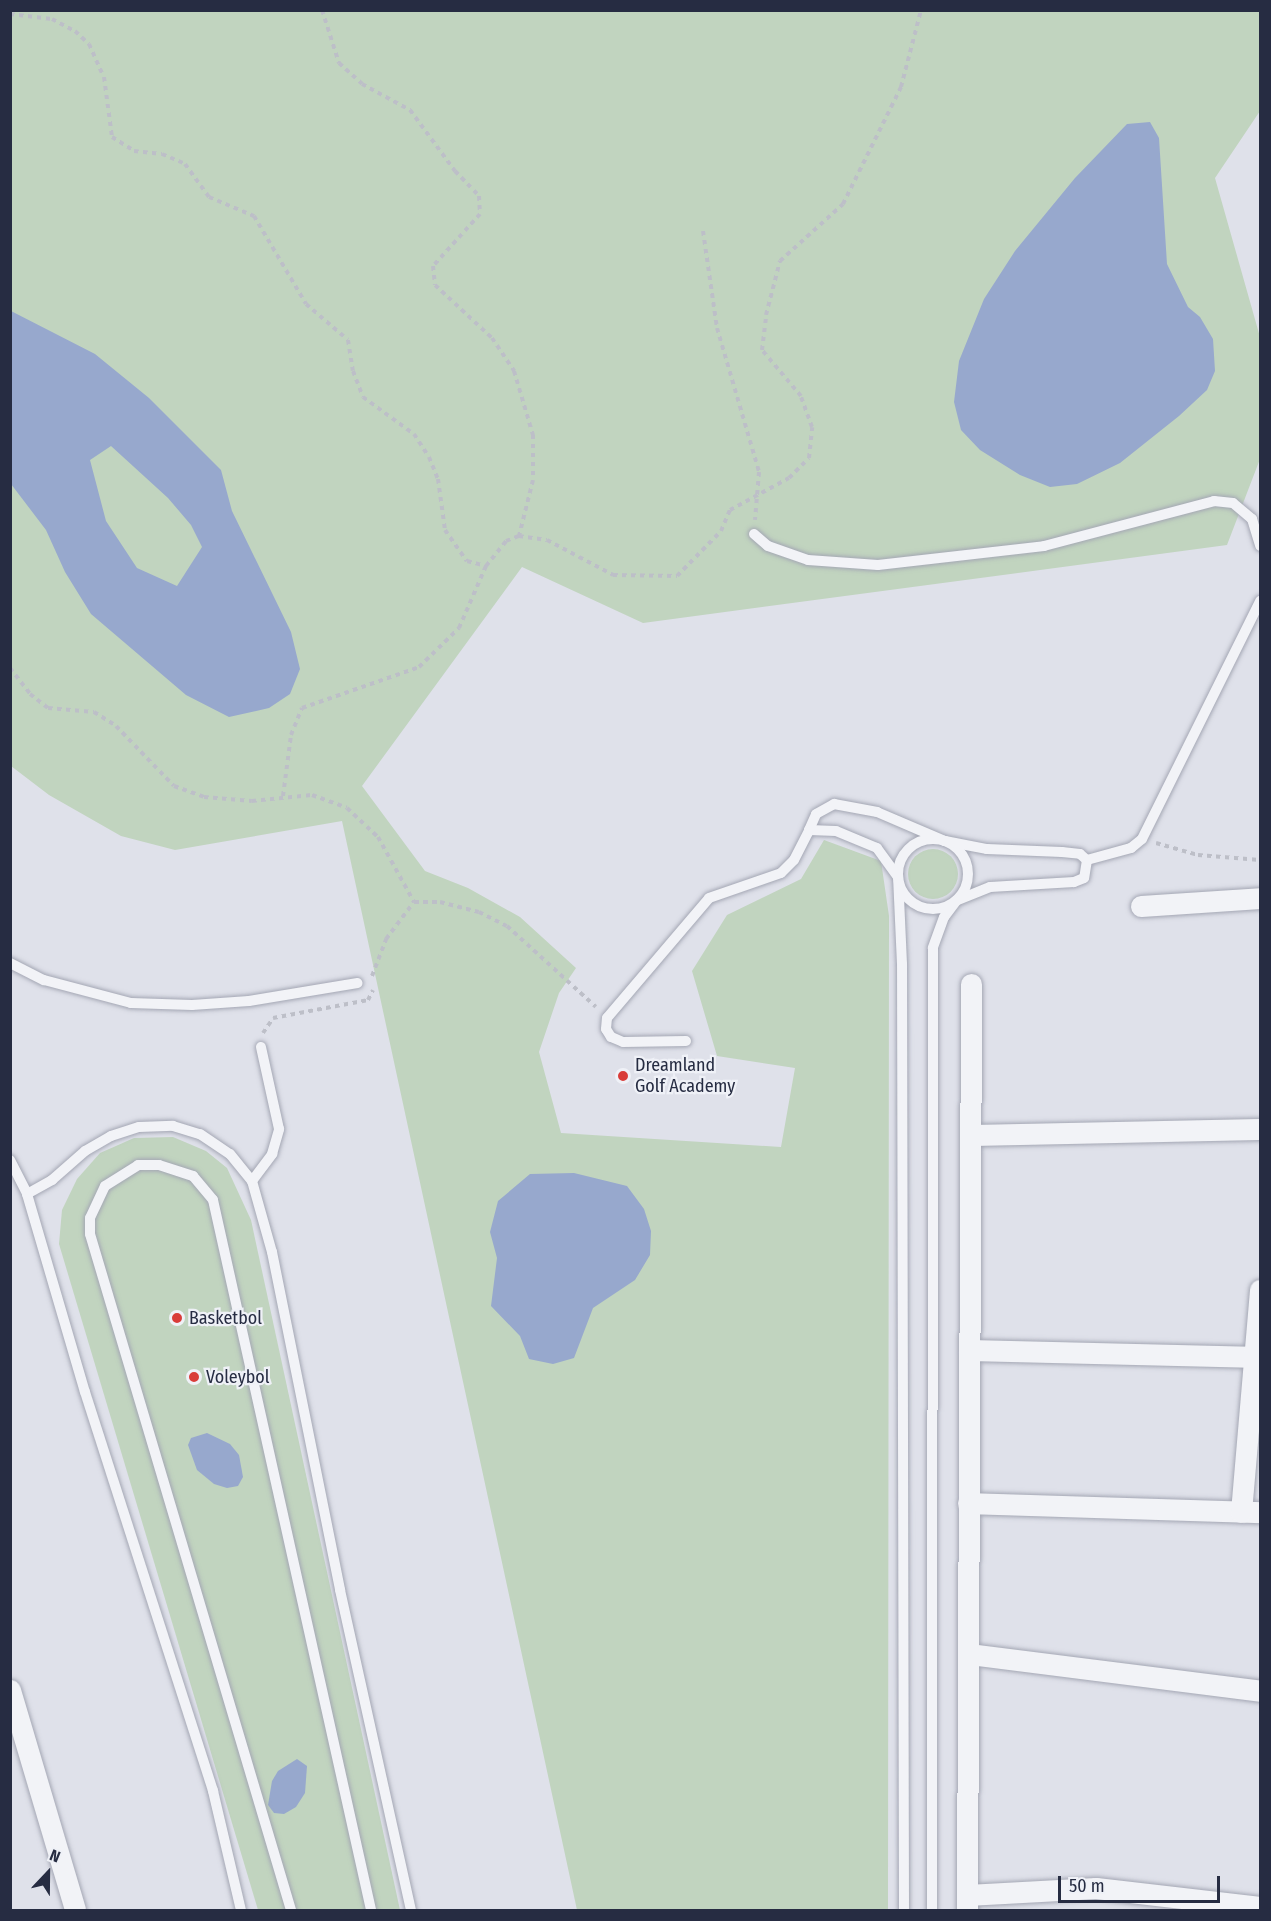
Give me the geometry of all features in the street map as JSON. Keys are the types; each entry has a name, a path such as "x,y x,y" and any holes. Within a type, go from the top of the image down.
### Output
{"street":[{"path":"1142,906 1260,898"},
{"path":"971,984 967,1903 1096,1888 1208,1906 1260,1907"},
{"path":"971,1134 1260,1129"},
{"path":"968,1503 1251,1512 1260,1290"},
{"path":"969,1350 1258,1357"},
{"path":"969,1654 1260,1691"},
{"path":"10,1690 75,1911"}],"lane":[{"path":"754,534 768,546 808,560 878,565 1044,546 1214,501 1233,503 1252,519 1260,546"},
{"path":"1087,860 1131,848 1142,839 1260,601"},
{"path":"686,1041 623,1042 611,1037 606,1029 607,1018 709,898 781,873 794,860 824,807 849,804 945,841 987,849 1080,854 1087,860"},
{"path":"809,830 836,831 877,848 898,877 900,888 915,905 937,909 990,886 1074,882 1084,878 1087,860"},
{"path":"904,1911 902,964 898,865 912,846 922,841 945,841 963,856 968,867 966,885 938,930 932,965 932,1911"},
{"path":"10,963 44,980 131,1003 192,1005 249,1001 358,983"},
{"path":"252,1181 272,1154 279,1129 261,1047"},
{"path":"27,1194 52,1180 86,1151 111,1136 138,1127 173,1126 200,1134 230,1154 252,1181 272,1252 340,1590 411,1911"},
{"path":"10,1160 27,1194 85,1392 213,1791 241,1911"},
{"path":"291,1911 90,1234 90,1218 105,1186 138,1165 159,1165 193,1176 213,1200 371,1911"}],"path":[{"path":"321,10 339,63 362,84 410,110 455,171 479,196 480,214 433,266 435,285 492,338 514,371 533,435 533,480 519,536"},
{"path":"283,796 291,735 302,708 419,667 459,628 486,566 506,541 519,536 547,540 613,575 677,576 721,531 730,510 789,478 809,458 812,427 801,396 762,350 766,315 780,261 843,204 901,87 921,10"},
{"path":"10,14 52,19 75,31 89,44 104,77 112,137 134,151 162,154 185,164 209,197 254,216 306,304 348,340 353,371 363,397 414,434 429,457 438,479 445,530 467,561 486,566"},
{"path":"703,231 717,328 759,472 754,534"},
{"path":"10,668 30,694 48,708 94,712 116,726 174,786 204,797 252,801 283,796 312,795 347,808 378,837 414,902"},
{"path":"1142,839 1198,855 1260,860"},
{"path":"414,902 440,902 479,912 507,926 607,1018"},
{"path":"261,1047 263,1029 273,1018 368,1000 373,994 377,958 414,902"}],"green space":[{"path":"10,11 1260,11 1260,111 1215,178 1260,337 1260,459 1227,545 643,623 522,567 362,786 425,871 468,888 520,917 576,968 559,993 539,1052 561,1133 781,1147 795,1068 717,1056 692,971 727,915 801,879 824,840 881,861 889,916 888,1910 577,1910 342,821 175,850 121,836 49,795 11,766"},
{"path":"933,849 951,856 958,874 951,892 933,899 915,892 908,874 915,856"},
{"path":"173,1137 206,1151 227,1168 251,1220 400,1910 258,1910 59,1244 62,1210 77,1179 100,1153 134,1138"}],"water":[{"path":"1150,122 1159,138 1167,264 1188,307 1200,317 1213,339 1215,371 1207,390 1179,416 1120,463 1077,484 1050,487 1020,475 980,450 961,430 954,402 959,361 984,299 1015,251 1075,178 1127,124"},
{"path":"11,311 95,354 149,398 221,470 232,511 291,632 300,669 290,694 269,708 229,717 186,695 91,614 65,572 46,530 11,484","holes":["111,446 168,498 191,525 202,547 177,586 137,568 106,521 90,460"]},
{"path":"574,1173 627,1186 644,1209 651,1231 650,1255 635,1280 593,1308 574,1358 553,1364 529,1359 520,1336 491,1306 497,1258 490,1232 498,1201 530,1174"},
{"path":"207,1433 230,1444 239,1455 243,1477 238,1486 227,1488 214,1484 197,1470 188,1445 191,1438"},
{"path":"297,1759 307,1766 305,1793 296,1807 284,1814 274,1813 268,1805 272,1781 278,1771"}],"place":[{"name":"Dreamland Golf Academy","path":"623,1076"},
{"name":"Basketbol","path":"177,1318"},
{"name":"Voleybol","path":"194,1377"}]}
